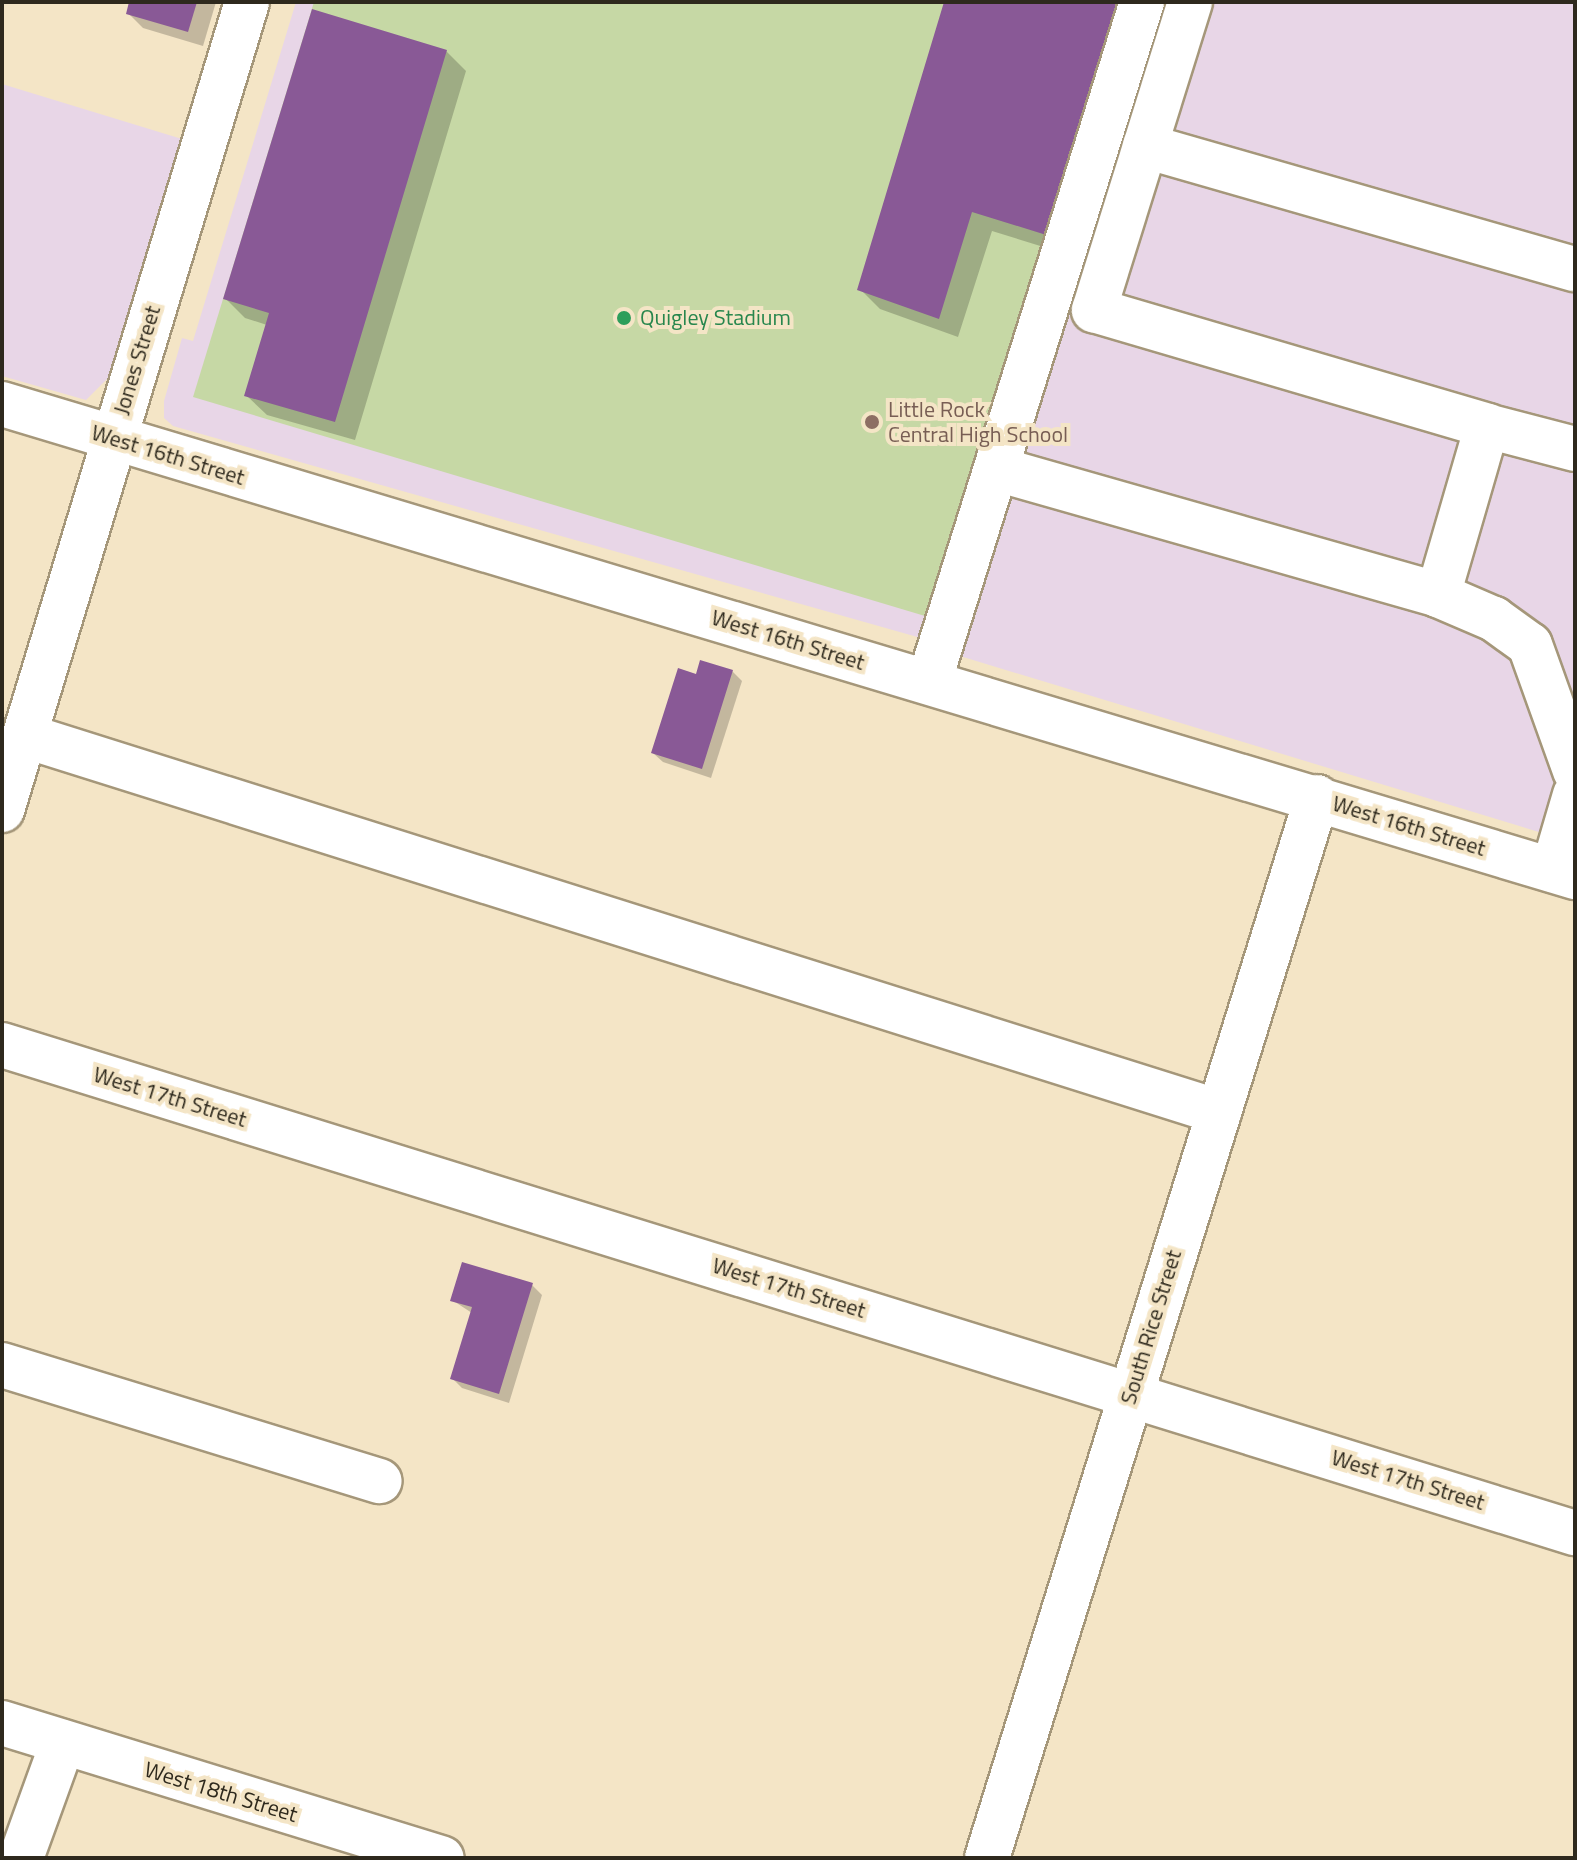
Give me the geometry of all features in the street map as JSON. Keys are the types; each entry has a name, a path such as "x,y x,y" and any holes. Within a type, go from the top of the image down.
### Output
{"street":[{"name":"Jones Street","path":"2,810 247,2"},
{"path":"929,682 1142,2"},
{"path":"1190,2 1094,310 1575,449"},
{"path":"1145,146 1575,269"},
{"name":"West 16th Street","path":"2,404 1564,873"},
{"path":"1438,595 1487,426"},
{"path":"997,469 1438,595 1494,619 1560,672 1575,771"},
{"path":"26,736 1219,1112"},
{"path":"1564,873 1575,795"},
{"name":"South Rice Street","path":"987,1858 1317,797"},
{"name":"West 17th Street","path":"2,1045 1575,1533"},
{"path":"2,1365 380,1481"},
{"name":"West 18th Street","path":"2,1723 63,1742 336,1843 442,1858"},
{"path":"21,1858 63,1742"}],"shaded area":[{"name":"Little Rock Central High School","path":"296,2 1575,2 1575,843 937,649 928,640 173,426 164,418 164,401 182,338 193,341"},
{"path":"2,84 182,139 109,377 86,400 2,376"}],"green space":[{"name":"Quigley Stadium","path":"314,2 1130,2 935,619 193,397"}],"building":[{"path":"129,2 197,2 188,32 126,14"},
{"path":"944,2 1130,2 1056,238 972,212 939,319 857,290"},
{"path":"312,9 447,50 335,422 244,396 269,313 223,299"},
{"path":"700,660 733,670 702,769 651,753 678,668 696,674"},
{"path":"462,1262 533,1283 499,1394 450,1379 472,1307 450,1301"}],"place":[{"name":"Quigley Stadium","path":"624,318"},
{"name":"Little Rock Central High School","path":"872,422"}]}
